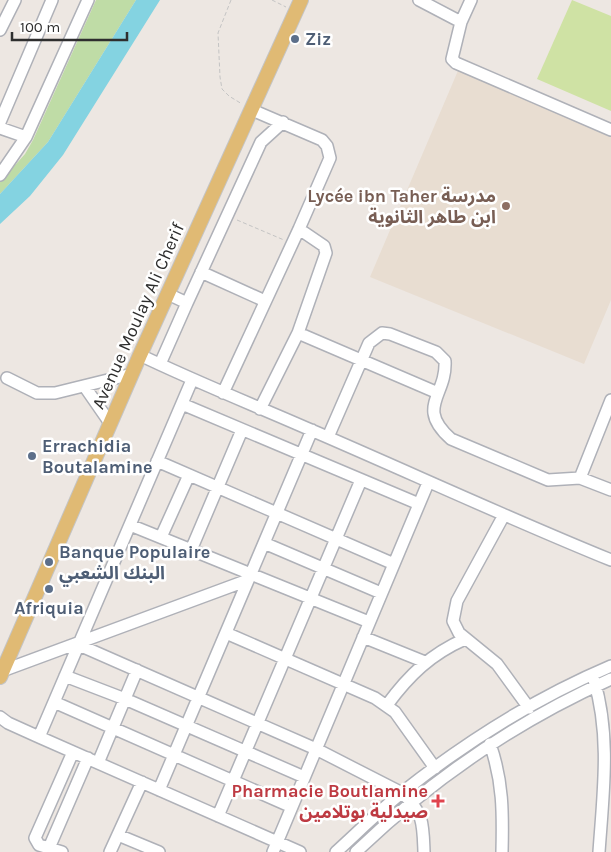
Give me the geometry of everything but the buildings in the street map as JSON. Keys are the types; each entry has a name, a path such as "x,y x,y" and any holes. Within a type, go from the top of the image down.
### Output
{"main road":[{"name":"Avenue Moulay Ali Cherif","path":"1,674 140,355 299,6"}],"street":[{"path":"0,122 52,0"},
{"path":"0,175 26,137 88,0"},
{"path":"419,0 461,22"},
{"path":"471,0 461,22 452,59 459,65 611,130"},
{"path":"0,30 11,3"},
{"path":"222,393 293,244 330,158 328,146 322,140 252,110"},
{"path":"160,364 261,142 283,122"},
{"path":"0,128 26,137"},
{"path":"260,409 298,333 326,253 324,246 299,229"},
{"path":"201,272 266,302"},
{"path":"168,294 187,303"},
{"path":"298,333 438,393"},
{"path":"328,438 369,343 382,333 414,342 436,352 445,361 446,374 433,406 434,420 450,439 548,480 580,478 611,490"},
{"path":"140,355 192,380 312,430 428,483 610,558"},
{"path":"7,378 37,393 55,393 132,374"},
{"path":"39,737 192,380"},
{"path":"85,387 110,423"},
{"path":"580,478 611,400"},
{"path":"182,404 419,504"},
{"path":"191,550 242,430"},
{"path":"159,790 312,430"},
{"path":"157,461 394,564"},
{"path":"161,538 190,475"},
{"path":"218,816 361,480"},
{"path":"275,847 428,483"},
{"path":"504,515 457,601 453,621 466,639 497,664 529,708"},
{"path":"130,525 250,577 311,597 369,622"},
{"path":"264,543 382,593"},
{"path":"1,674 250,577"},
{"path":"226,633 344,684 387,705 395,712 435,768"},
{"path":"363,638 425,662"},
{"path":"387,705 404,682 425,662 444,648 466,639"},
{"path":"79,643 316,749 402,793 412,802 422,817 424,852"},
{"path":"336,852 402,793 435,768 529,708 592,674 611,666"},
{"path":"49,848 65,810 112,728 136,670"},
{"path":"592,674 607,708 599,852"},
{"path":"65,676 125,699 245,753 304,777"},
{"path":"356,852 412,802 490,744 596,686 611,680"},
{"path":"54,702 292,807"},
{"path":"3,720 218,816 275,847 300,852"},
{"path":"490,744 500,774 503,822 502,852"},
{"path":"62,852 38,845 35,840 73,752"},
{"path":"110,852 142,782"},
{"path":"50,805 65,810"},
{"path":"118,835 159,852"}],"path":[{"path":"231,0 218,33 222,89 229,96 252,110"},
{"path":"272,0 299,6"},
{"path":"227,216 293,244"}],"shaded area":[{"name":"Lycée ibn Taher مدرسة ابن طاهر الثانوية","path":"460,66 611,134 611,300 584,364 370,277"}],"green space":[{"path":"96,0 136,0 48,142 0,194 0,182 25,154 33,140"},
{"path":"572,0 611,16 611,111 537,79"}],"water":[{"path":"136,0 160,0 63,155 30,196 0,224 0,194 48,142"}],"place":[{"name":"Ziz","path":"295,39"},
{"name":"Lycée ibn Taher مدرسة ابن طاهر الثانوية","path":"506,206"},
{"name":"Errachidia Boutalamine","path":"32,456"},
{"name":"Banque Populaire البنك الشعبي","path":"49,562"},
{"name":"Afriquia","path":"49,589"},
{"name":"Pharmacie Boutlamine صيدلية بوتلامين","path":"438,801"}]}
